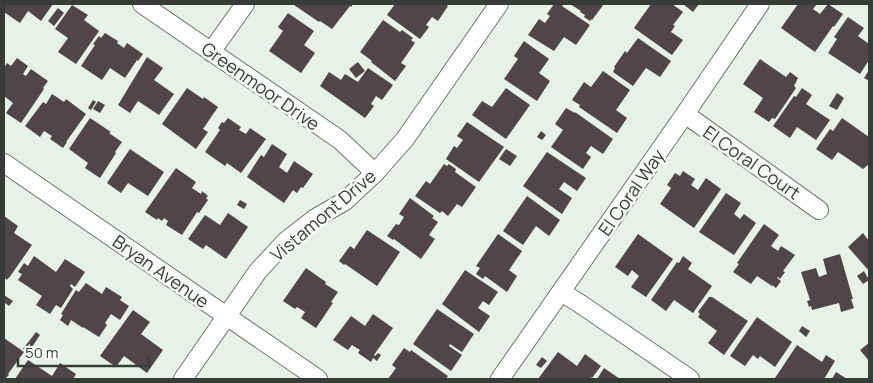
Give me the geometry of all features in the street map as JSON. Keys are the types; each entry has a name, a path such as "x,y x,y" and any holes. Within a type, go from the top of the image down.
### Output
{"street":[{"name":"Greenmoor Drive","path":"142,4 340,140 376,173"},
{"path":"212,52 245,4"},
{"name":"Vistamont Drive","path":"184,379 258,271 286,241 314,219 345,201 376,173 405,139 499,4"},
{"name":"El Coral Way","path":"500,379 760,4"},
{"name":"El Coral Court","path":"685,114 819,210"},
{"name":"Bryan Avenue","path":"4,163 318,379"},
{"path":"561,292 690,379"}],"building":[{"path":"4,4 53,4 41,21 28,11 20,23 4,12"},
{"path":"295,4 353,4 332,29"},
{"path":"395,4 445,4 448,6 438,21 432,17 426,25 429,27 420,39 387,15"},
{"path":"554,4 563,5 590,25 576,45 564,37 554,51 528,35 539,19 545,23 550,16 547,14"},
{"path":"570,4 604,4 590,21 584,17 585,15 581,11"},
{"path":"651,4 672,4 683,12 673,25 675,26 671,32 683,40 672,55 634,28"},
{"path":"683,4 699,4 693,12"},
{"path":"798,4 817,4 813,9 820,14 828,4 843,14 815,52 781,28"},
{"path":"72,5 88,15 84,20 99,31 76,64 58,52 68,38 55,29"},
{"path":"58,8 64,13 54,26 48,21"},
{"path":"288,13 314,31 304,45 315,53 301,73 269,51 283,31 278,27"},
{"path":"848,17 864,28 858,36 869,44 869,60 860,74 828,53 837,39 834,37"},
{"path":"383,20 400,32 402,30 413,38 411,40 415,43 401,63 406,66 395,81 360,52"},
{"path":"105,33 118,41 117,43 124,48 127,43 143,54 125,78 110,68 102,80 81,66 95,45 93,44 99,36 101,38"},
{"path":"638,38 671,61 660,77 646,68 633,86 613,72 614,67 625,51 627,53"},
{"path":"524,41 549,59 539,73 550,81 537,101 504,79 518,59 514,56"},
{"path":"147,57 163,68 154,80 174,94 159,115 138,101 130,113 118,105"},
{"path":"17,58 28,66 23,74 26,76 31,69 48,81 21,123 6,113 13,103 4,96 4,68 7,63 11,66"},
{"path":"760,59 786,77 790,72 798,78 794,86 796,88 775,119 772,118 769,122 754,112 763,98 743,84"},
{"path":"358,62 365,71 356,78 349,69"},
{"path":"368,68 393,85 382,100 376,96 371,104 374,106 365,118 320,86 329,72 341,80 345,74 358,82"},
{"path":"869,70 869,81 864,78"},
{"path":"603,71 630,90 616,110 627,118 617,133 579,107 580,105 572,100 584,82 591,87"},
{"path":"187,88 218,107 203,129 208,132 196,149 162,124"},
{"path":"506,88 530,105 506,139 472,115 482,101 492,107"},
{"path":"802,88 812,95 806,104 830,120 816,140 797,127 790,138 773,126 794,96 796,97"},
{"path":"837,93 844,98 837,110 829,106"},
{"path":"52,94 64,102 66,99 86,114 63,148 50,139 52,136 44,131 40,137 25,126 43,102 46,104"},
{"path":"93,100 96,102 91,110 88,108"},
{"path":"98,101 105,105 100,113 93,109"},
{"path":"566,108 575,112 613,139 603,154 591,146 586,153 591,157 583,169 551,147 563,130 555,124"},
{"path":"90,118 122,142 100,178 85,168 88,163 69,149"},
{"path":"228,118 241,127 239,130 246,134 250,128 266,139 241,173 227,163 225,166 205,152 220,130 218,128 222,122 224,123"},
{"path":"842,118 869,137 869,164 863,169 838,152 832,160 816,149 830,129 833,131"},
{"path":"467,122 504,147 479,182 446,159 454,146 457,148 463,140 457,136"},
{"path":"541,131 546,135 542,140 537,137"},
{"path":"272,144 287,154 279,167 287,173 294,161 313,174 297,193 293,190 284,203 247,177 261,155 264,157"},
{"path":"130,149 164,172 148,196 128,183 121,193 107,183"},
{"path":"506,149 517,156 510,166 499,159"},
{"path":"547,152 586,178 577,191 564,182 559,189 572,198 562,214 523,186"},
{"path":"444,164 447,166 449,164 456,169 455,172 476,187 462,207 457,204 448,216 442,211 440,213 415,196 426,181 430,184"},
{"path":"176,168 196,182 192,188 201,194 202,191 208,196 206,198 208,200 199,213 197,212 182,235 166,225 168,221 164,218 162,221 158,218 157,220 145,212"},
{"path":"683,171 695,179 691,185 698,190 706,178 721,189 694,228 660,204 671,188 667,185 675,173 680,176"},
{"path":"726,193 741,203 734,214 740,219 744,214 756,223 734,255 699,232"},
{"path":"527,196 560,220 549,236 536,226 523,245 503,231"},
{"path":"410,198 434,216 432,218 438,222 429,235 435,239 421,259 387,236 396,224 399,225 404,217 399,214"},
{"path":"240,200 247,204 244,209 237,205"},
{"path":"228,213 248,227 226,259 206,245 203,249 188,239 205,215 220,225"},
{"path":"4,216 18,226 14,233 32,245 7,280 4,277"},
{"path":"764,224 779,235 771,246 778,251 781,246 795,255 783,271 785,272 780,279 777,278 781,281 776,288 757,276 751,284 733,272 739,264 737,263"},
{"path":"367,230 400,252 377,286 339,261 350,246 354,249"},
{"path":"863,233 869,241 869,271 848,247"},
{"path":"498,234 522,251 509,270 517,276 507,292 485,276 483,279 476,274 480,268 476,266"},
{"path":"638,234 673,259 646,297 631,287 639,276 632,270 628,276 615,267"},
{"path":"840,254 854,308 841,312 839,303 812,310 807,301 810,300 801,272 816,268 819,277 827,274 823,259"},
{"path":"34,256 56,272 65,259 85,272 75,287 71,284 70,286 73,289 61,308 56,305 50,314 36,305 42,296 18,280 22,274 18,272 24,263 28,266"},
{"path":"683,256 692,263 688,269 712,286 693,313 674,300 666,311 651,300"},
{"path":"306,268 338,292 316,328 301,318 305,312 297,307 295,309 283,301"},
{"path":"465,270 498,292 489,305 483,301 478,308 490,316 479,332 442,304"},
{"path":"864,271 869,280 863,284 857,276"},
{"path":"86,283 102,294 106,287 122,297 120,300 129,306 120,320 111,314 105,323 107,325 99,337 71,320 68,326 60,320 63,315 61,314 76,290 79,292"},
{"path":"4,295 13,301 9,306 4,302"},
{"path":"709,297 712,297 748,321 724,355 708,343 717,331 698,317 700,314 698,312"},
{"path":"437,309 474,334 462,352 450,344 449,346 462,355 451,371 413,344"},
{"path":"133,310 150,322 141,334 163,350 147,373 124,356 116,367 100,356"},
{"path":"373,314 393,328 374,355 378,353 381,355 377,361 373,358 371,362 358,353 360,350 352,345 348,350 333,340 351,316 365,326"},
{"path":"757,317 792,342 775,367 760,356 758,359 753,355 745,366 730,356"},
{"path":"802,326 810,331 806,337 799,331"},
{"path":"36,332 40,335 28,353 23,349"},
{"path":"4,338 24,352 5,379 4,379"},
{"path":"869,343 869,361 860,350"},
{"path":"797,345 822,362 826,355 835,361 824,379 775,378"},
{"path":"404,348 410,352 411,350 448,376 446,379 388,379 396,368 392,365"},
{"path":"558,352 577,366 585,354 601,366 590,379 538,379"},
{"path":"542,357 547,361 541,368 536,365"},
{"path":"28,360 52,376 60,363 76,374 73,379 15,379"},
{"path":"604,368 620,379 597,379"},
{"path":"836,372 847,379 832,379"}]}
